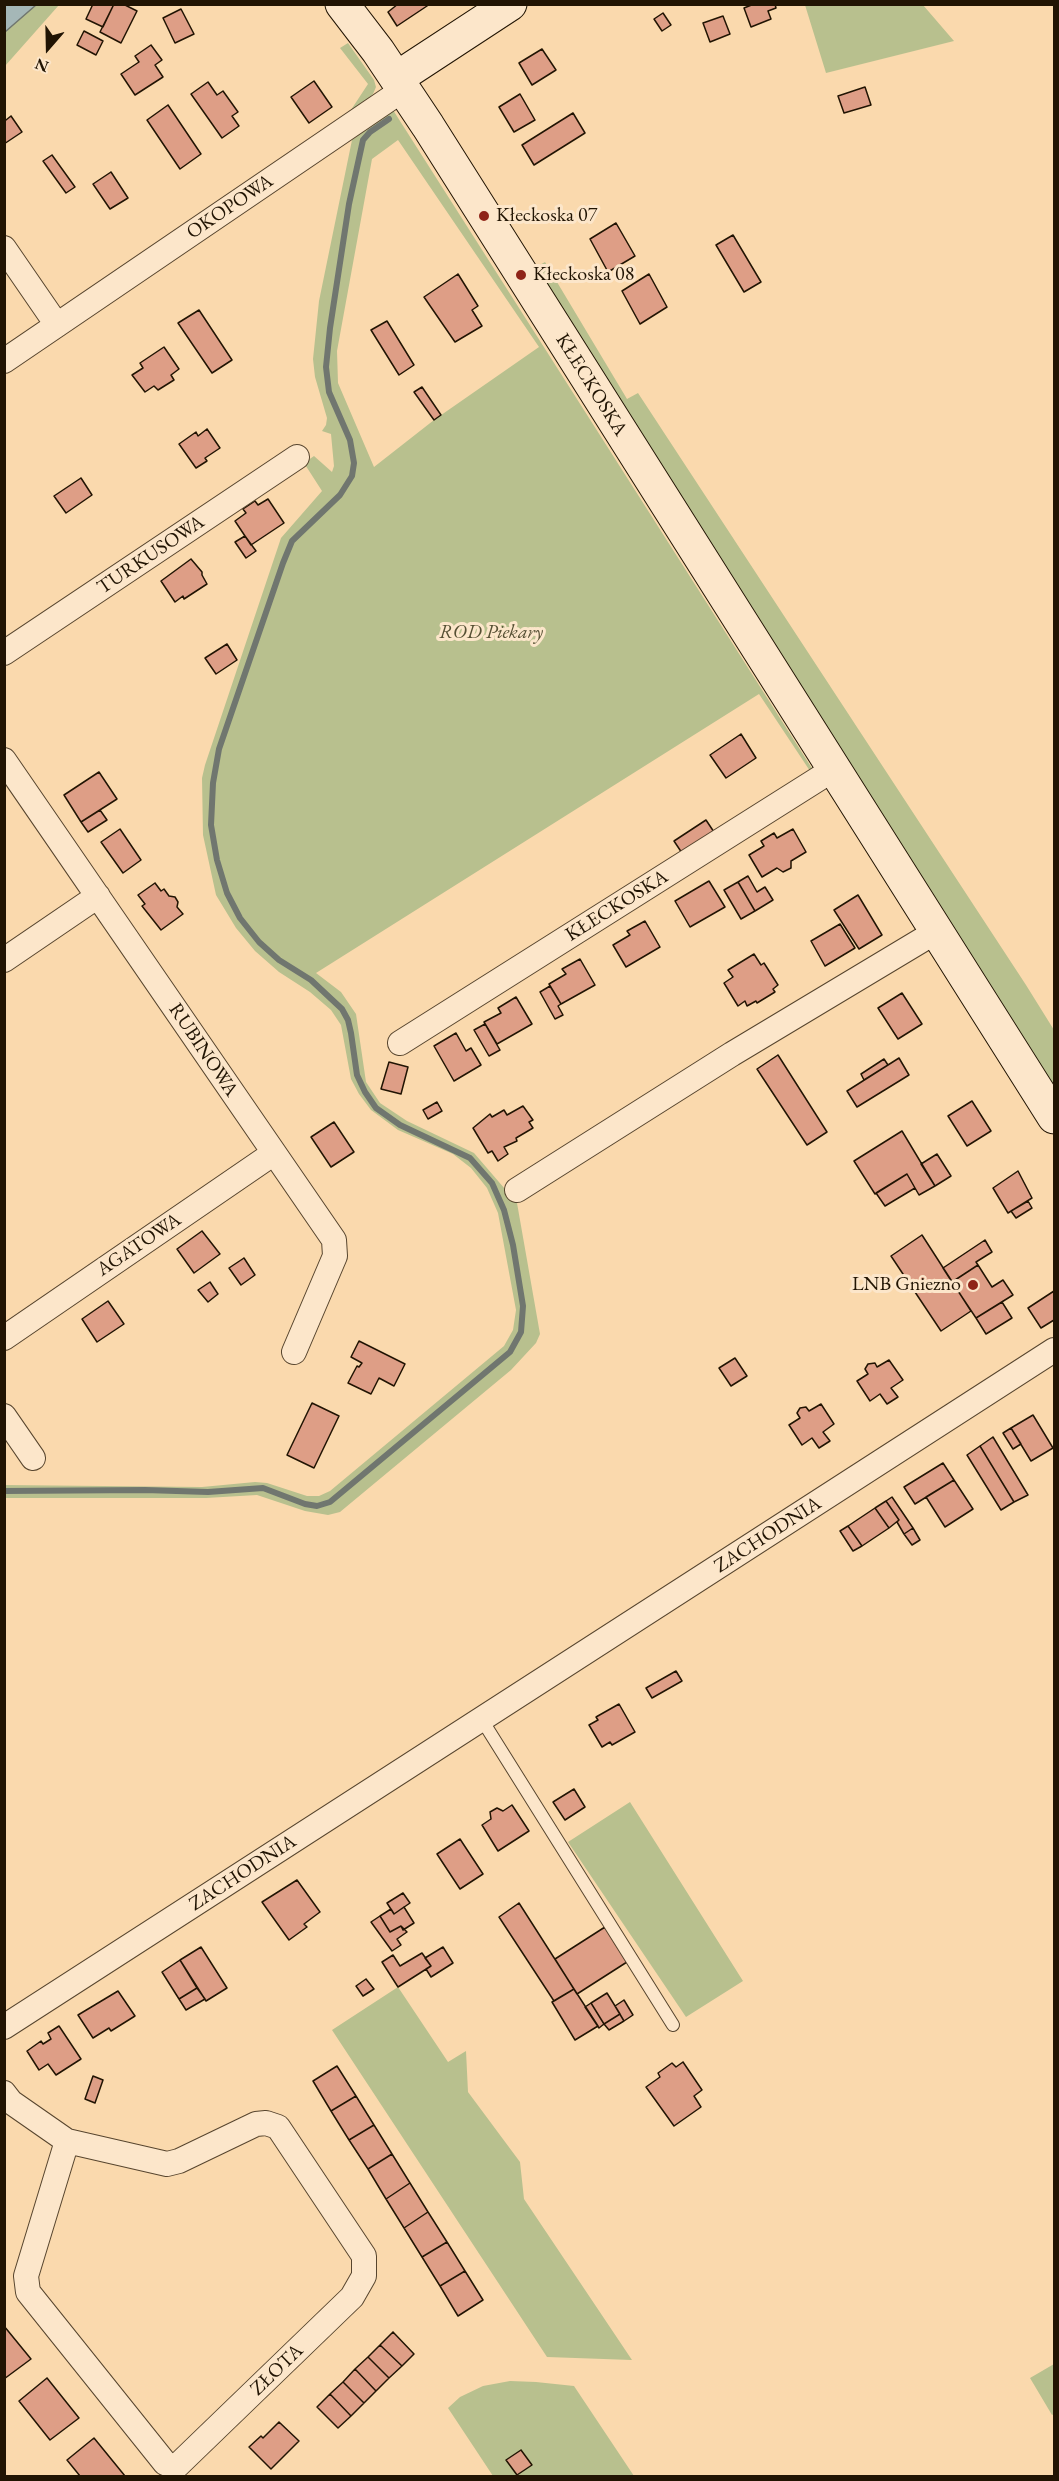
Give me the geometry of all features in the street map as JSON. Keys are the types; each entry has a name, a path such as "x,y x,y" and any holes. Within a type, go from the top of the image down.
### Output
{"main road":[{"name":"KŁECKOSKA","path":"342,4 400,84 1054,1116"},
{"path":"400,84 510,4"}],"street":[{"name":"OKOPOWA","path":"4,361 400,84"},
{"path":"4,248 57,325"},
{"name":"TURKUSOWA","path":"4,653 297,457"},
{"name":"RUBINOWA","path":"4,760 334,1240 335,1256 294,1352"},
{"name":"KŁECKOSKA","path":"400,1043 834,769"},
{"path":"4,960 98,896"},
{"path":"517,1190 732,1054 937,931"},
{"name":"AGATOWA","path":"4,1338 274,1153"},
{"name":"ZACHODNIA","path":"4,2027 1054,1350"},
{"path":"4,1416 33,1458"},
{"name":"ZŁOTA","path":"4,2092 11,2102 67,2141 166,2164 180,2161 256,2124 273,2124 278,2127 364,2256 364,2276 352,2297 174,2467 165,2463 28,2292 26,2276 67,2141"}],"lane":[{"path":"482,1720 673,2025"}],"green space":[{"path":"5,5 59,5 5,66"},
{"path":"805,5 923,5 954,41 826,73"},
{"path":"348,43 374,80 376,87 373,94 345,119 368,84 340,48"},
{"name":"ROD Piekary","path":"393,110 815,773 810,771 759,694 316,973 341,992 356,1014 366,1082 380,1103 407,1121 474,1153 517,1203 540,1334 536,1343 511,1370 340,1512 328,1515 305,1511 257,1495 206,1498 5,1498 4,1485 202,1487 255,1482 267,1483 307,1496 319,1496 330,1491 504,1346 513,1330 516,1310 498,1213 487,1188 471,1168 453,1154 398,1130 371,1110 351,1079 341,1025 331,1010 310,992 279,972 255,951 236,928 216,895 203,835 202,778 205,765 281,538 322,491 304,463 314,456 332,472 334,466 331,434 322,431 327,418 315,377 313,359 319,301 352,140","holes":["398,140 539,347 434,420 374,467 338,383 337,351 372,159"]},
{"path":"545,262 627,399 638,393 1054,1030 1054,1089 536,270"},
{"path":"630,1802 743,1981 686,2017 568,1842"},
{"path":"398,1987 448,2062 466,2051 468,2092 520,2162 524,2199 632,2360 547,2357 332,2030"},
{"path":"1054,2364 1054,2414 1052,2415 1030,2378"},
{"path":"510,2381 574,2386 634,2476 493,2476 448,2408 460,2397 483,2386"}],"shaded area":[{"path":"5,4 36,4 36,5 5,32"}],"building":[{"path":"93,4 114,4 103,27 86,19"},
{"path":"114,4 123,4 137,11 121,43 100,32"},
{"path":"398,4 430,4 397,26 388,12"},
{"path":"754,4 775,4 776,8 768,11 771,19 751,27 744,8"},
{"path":"181,9 194,34 175,43 163,18"},
{"path":"663,13 671,25 662,31 654,19"},
{"path":"723,16 730,34 710,42 703,23"},
{"path":"84,31 103,41 96,55 77,45"},
{"path":"151,45 162,60 155,65 163,77 135,95 121,74 139,62 135,56"},
{"path":"542,49 556,70 532,85 519,63"},
{"path":"314,81 332,107 309,123 291,97"},
{"path":"208,82 217,95 223,91 238,112 232,116 239,126 222,138 191,94"},
{"path":"865,87 871,105 844,113 838,96"},
{"path":"520,94 535,120 514,132 499,107"},
{"path":"168,105 201,154 180,169 147,120"},
{"path":"573,113 585,133 534,165 522,145"},
{"path":"11,116 22,132 4,144 4,118 6,120"},
{"path":"52,155 75,187 66,193 43,161"},
{"path":"111,172 128,198 110,209 93,184"},
{"path":"616,223 635,256 608,272 590,239"},
{"path":"733,235 761,282 744,292 716,245"},
{"path":"458,274 478,306 472,310 482,326 455,342 424,297"},
{"path":"649,274 667,307 640,324 622,291"},
{"path":"199,310 232,360 212,373 178,323"},
{"path":"387,321 414,365 399,375 371,330"},
{"path":"164,347 179,369 171,375 174,380 158,390 154,386 145,392 132,375 143,368 140,363"},
{"path":"422,387 441,415 434,420 414,392"},
{"path":"207,429 220,448 205,458 207,461 196,468 179,444 196,432 198,436"},
{"path":"81,478 92,495 66,513 54,496"},
{"path":"268,499 284,523 251,545 235,521 246,513 243,509 255,501 258,505"},
{"path":"245,536 256,551 246,558 235,542"},
{"path":"191,559 202,572 207,584 175,602 161,581"},
{"path":"227,644 237,660 216,674 205,658"},
{"path":"741,734 756,758 726,778 710,755"},
{"path":"99,772 117,799 81,822 64,795"},
{"path":"100,810 107,820 88,832 81,822"},
{"path":"706,820 714,832 682,853 674,841"},
{"path":"120,829 141,860 123,873 101,842"},
{"path":"793,829 806,852 791,861 791,868 783,872 777,868 762,877 749,855 764,846 761,841 774,833 777,838"},
{"path":"748,876 757,892 765,887 773,900 755,911 738,882"},
{"path":"709,881 725,907 690,927 675,901"},
{"path":"738,882 755,911 741,919 724,890"},
{"path":"155,883 161,891 164,889 169,896 175,897 178,902 177,907 183,914 161,930 142,906 145,904 138,895"},
{"path":"858,895 882,935 859,949 834,910"},
{"path":"645,921 660,947 626,967 613,945 630,935 627,931"},
{"path":"840,924 855,948 825,966 811,941"},
{"path":"754,954 761,965 764,963 778,985 773,989 775,992 757,1003 756,1001 747,1006 745,1001 738,1006 724,983 733,977 728,970"},
{"path":"580,959 595,985 561,1004 549,984 566,974 562,969"},
{"path":"550,986 561,1004 558,1006 563,1015 555,1019 540,992"},
{"path":"902,993 922,1024 898,1039 878,1008"},
{"path":"516,997 532,1024 497,1044 484,1022 501,1013 498,1008"},
{"path":"485,1024 500,1050 489,1056 474,1030"},
{"path":"456,1033 466,1051 471,1048 481,1065 454,1081 434,1046"},
{"path":"778,1055 827,1132 807,1145 757,1069"},
{"path":"899,1058 909,1075 857,1107 847,1091"},
{"path":"884,1059 888,1065 864,1080 861,1074"},
{"path":"389,1062 408,1067 401,1094 381,1089"},
{"path":"972,1101 991,1131 967,1146 948,1116"},
{"path":"437,1102 442,1111 428,1119 423,1110"},
{"path":"523,1106 533,1120 529,1122 533,1128 516,1138 517,1141 504,1147 508,1154 498,1161 492,1151 488,1153 473,1128 490,1114 492,1117 504,1110 507,1115"},
{"path":"334,1122 354,1152 331,1167 311,1137"},
{"path":"902,1131 935,1186 919,1195 907,1174 875,1194 854,1161"},
{"path":"937,1154 951,1176 935,1186 921,1164"},
{"path":"1018,1171 1032,1198 1008,1213 993,1188"},
{"path":"907,1174 915,1188 885,1206 876,1193"},
{"path":"1028,1201 1032,1208 1016,1218 1011,1211"},
{"path":"202,1231 220,1254 194,1273 177,1249"},
{"path":"922,1235 971,1311 941,1331 891,1256"},
{"path":"985,1240 992,1252 976,1262 978,1265 952,1282 943,1268"},
{"path":"244,1258 255,1275 241,1285 229,1268"},
{"path":"978,1265 992,1287 1003,1280 1013,1295 976,1318 952,1282"},
{"path":"210,1282 218,1294 208,1302 198,1290"},
{"path":"1054,1291 1054,1320 1041,1328 1028,1308"},
{"path":"108,1301 124,1324 97,1342 82,1319"},
{"path":"1002,1302 1012,1318 986,1334 976,1318"},
{"path":"359,1341 405,1364 394,1386 379,1378 371,1394 348,1383 357,1366 359,1367 362,1363 351,1357"},
{"path":"735,1358 747,1376 731,1386 719,1368"},
{"path":"889,1360 903,1380 891,1388 898,1397 887,1404 880,1394 870,1401 857,1381 868,1374 865,1369 868,1364 875,1363 877,1367"},
{"path":"312,1403 339,1416 314,1468 287,1455"},
{"path":"821,1404 834,1424 823,1432 830,1441 819,1448 812,1438 802,1445 789,1425 800,1418 797,1413 800,1408 806,1407 809,1411"},
{"path":"1033,1415 1053,1448 1031,1461 1011,1428"},
{"path":"1011,1428 1021,1444 1013,1449 1003,1433"},
{"path":"993,1437 1028,1495 1014,1502 980,1446"},
{"path":"980,1446 1014,1502 1001,1510 967,1455"},
{"path":"943,1463 954,1480 915,1504 904,1487"},
{"path":"954,1480 973,1509 945,1527 926,1497"},
{"path":"892,1497 913,1528 904,1534 897,1522 899,1520 886,1501"},
{"path":"886,1501 899,1520 889,1528 875,1508"},
{"path":"875,1508 889,1528 862,1546 848,1526"},
{"path":"848,1526 862,1546 853,1551 840,1531"},
{"path":"913,1528 920,1540 912,1545 904,1534"},
{"path":"676,1671 682,1681 652,1698 646,1688"},
{"path":"619,1704 635,1732 612,1745 610,1742 602,1747 589,1725 598,1720 596,1717"},
{"path":"574,1789 585,1807 565,1820 553,1802"},
{"path":"512,1805 529,1831 498,1851 482,1825 491,1819 490,1812 497,1808 503,1811"},
{"path":"460,1839 483,1874 460,1889 437,1854"},
{"path":"297,1880 320,1912 304,1924 307,1927 289,1940 262,1902"},
{"path":"403,1893 410,1903 394,1914 387,1903"},
{"path":"519,1903 574,1989 554,2001 499,1917"},
{"path":"404,1907 414,1923 403,1930 401,1926 390,1932 380,1916 391,1909 394,1914"},
{"path":"380,1916 390,1932 401,1926 407,1932 397,1939 401,1945 392,1951 371,1922"},
{"path":"605,1927 627,1962 577,1994 555,1959"},
{"path":"201,1947 227,1988 206,2001 180,1960"},
{"path":"443,1947 453,1963 431,1977 426,1969 431,1966 425,1958"},
{"path":"422,1953 431,1966 398,1987 382,1962 393,1955 400,1966"},
{"path":"180,1960 197,1988 179,1999 162,1972"},
{"path":"366,1979 374,1989 363,1996 356,1986"},
{"path":"197,1988 205,1999 186,2010 179,1999"},
{"path":"574,1989 598,2026 575,2040 552,2002"},
{"path":"118,1991 135,2016 111,2031 109,2028 93,2038 78,2015"},
{"path":"607,1993 620,2014 604,2024 591,2003"},
{"path":"624,2000 633,2015 624,2021 615,2006"},
{"path":"591,2003 604,2024 599,2028 585,2007"},
{"path":"620,2014 624,2021 609,2030 604,2024"},
{"path":"59,2026 81,2059 56,2075 48,2064 39,2070 27,2051 41,2041 43,2044 51,2039 48,2033"},
{"path":"683,2062 702,2090 694,2096 701,2107 674,2126 646,2087 660,2077 658,2073 672,2063 676,2067"},
{"path":"337,2066 356,2096 331,2111 313,2081"},
{"path":"93,2076 103,2080 95,2103 85,2099"},
{"path":"356,2096 374,2125 349,2140 331,2111"},
{"path":"374,2125 392,2154 368,2169 349,2140"},
{"path":"392,2154 410,2183 386,2199 368,2169"},
{"path":"410,2183 428,2212 404,2228 386,2199"},
{"path":"428,2212 447,2242 422,2257 404,2228"},
{"path":"447,2242 465,2271 440,2286 422,2257"},
{"path":"465,2271 483,2300 458,2316 440,2286"},
{"path":"4,2326 31,2359 4,2379"},
{"path":"393,2332 414,2354 402,2366 380,2345"},
{"path":"380,2345 402,2366 389,2378 368,2357"},
{"path":"368,2357 389,2378 376,2391 355,2369"},
{"path":"355,2369 376,2391 364,2403 343,2382"},
{"path":"47,2378 79,2418 50,2440 19,2401"},
{"path":"343,2382 364,2403 351,2416 330,2394"},
{"path":"330,2394 351,2416 338,2428 317,2407"},
{"path":"279,2422 299,2441 271,2469 249,2447 261,2436 263,2438"},
{"path":"94,2438 125,2476 80,2476 67,2460"},
{"path":"521,2450 532,2465 517,2475 506,2460"}],"waterway":[{"path":"4,1491 208,1492 263,1488 305,1504 317,1506 330,1502 510,1352 521,1332 523,1306 513,1245 504,1210 492,1183 470,1158 400,1125 376,1108 357,1075 351,1033 342,1009 311,980 279,960 259,942 240,918 227,893 217,860 211,825 213,783 219,749 283,563 292,541 340,495 352,476 354,463 350,440 329,392 326,367 330,328 349,204 363,140 370,132 389,119"}],"place":[{"name":"Kłeckoska 07","path":"484,216"},
{"name":"Kłeckoska 08","path":"521,275"},
{"name":"LNB Gniezno","path":"973,1285"}]}
